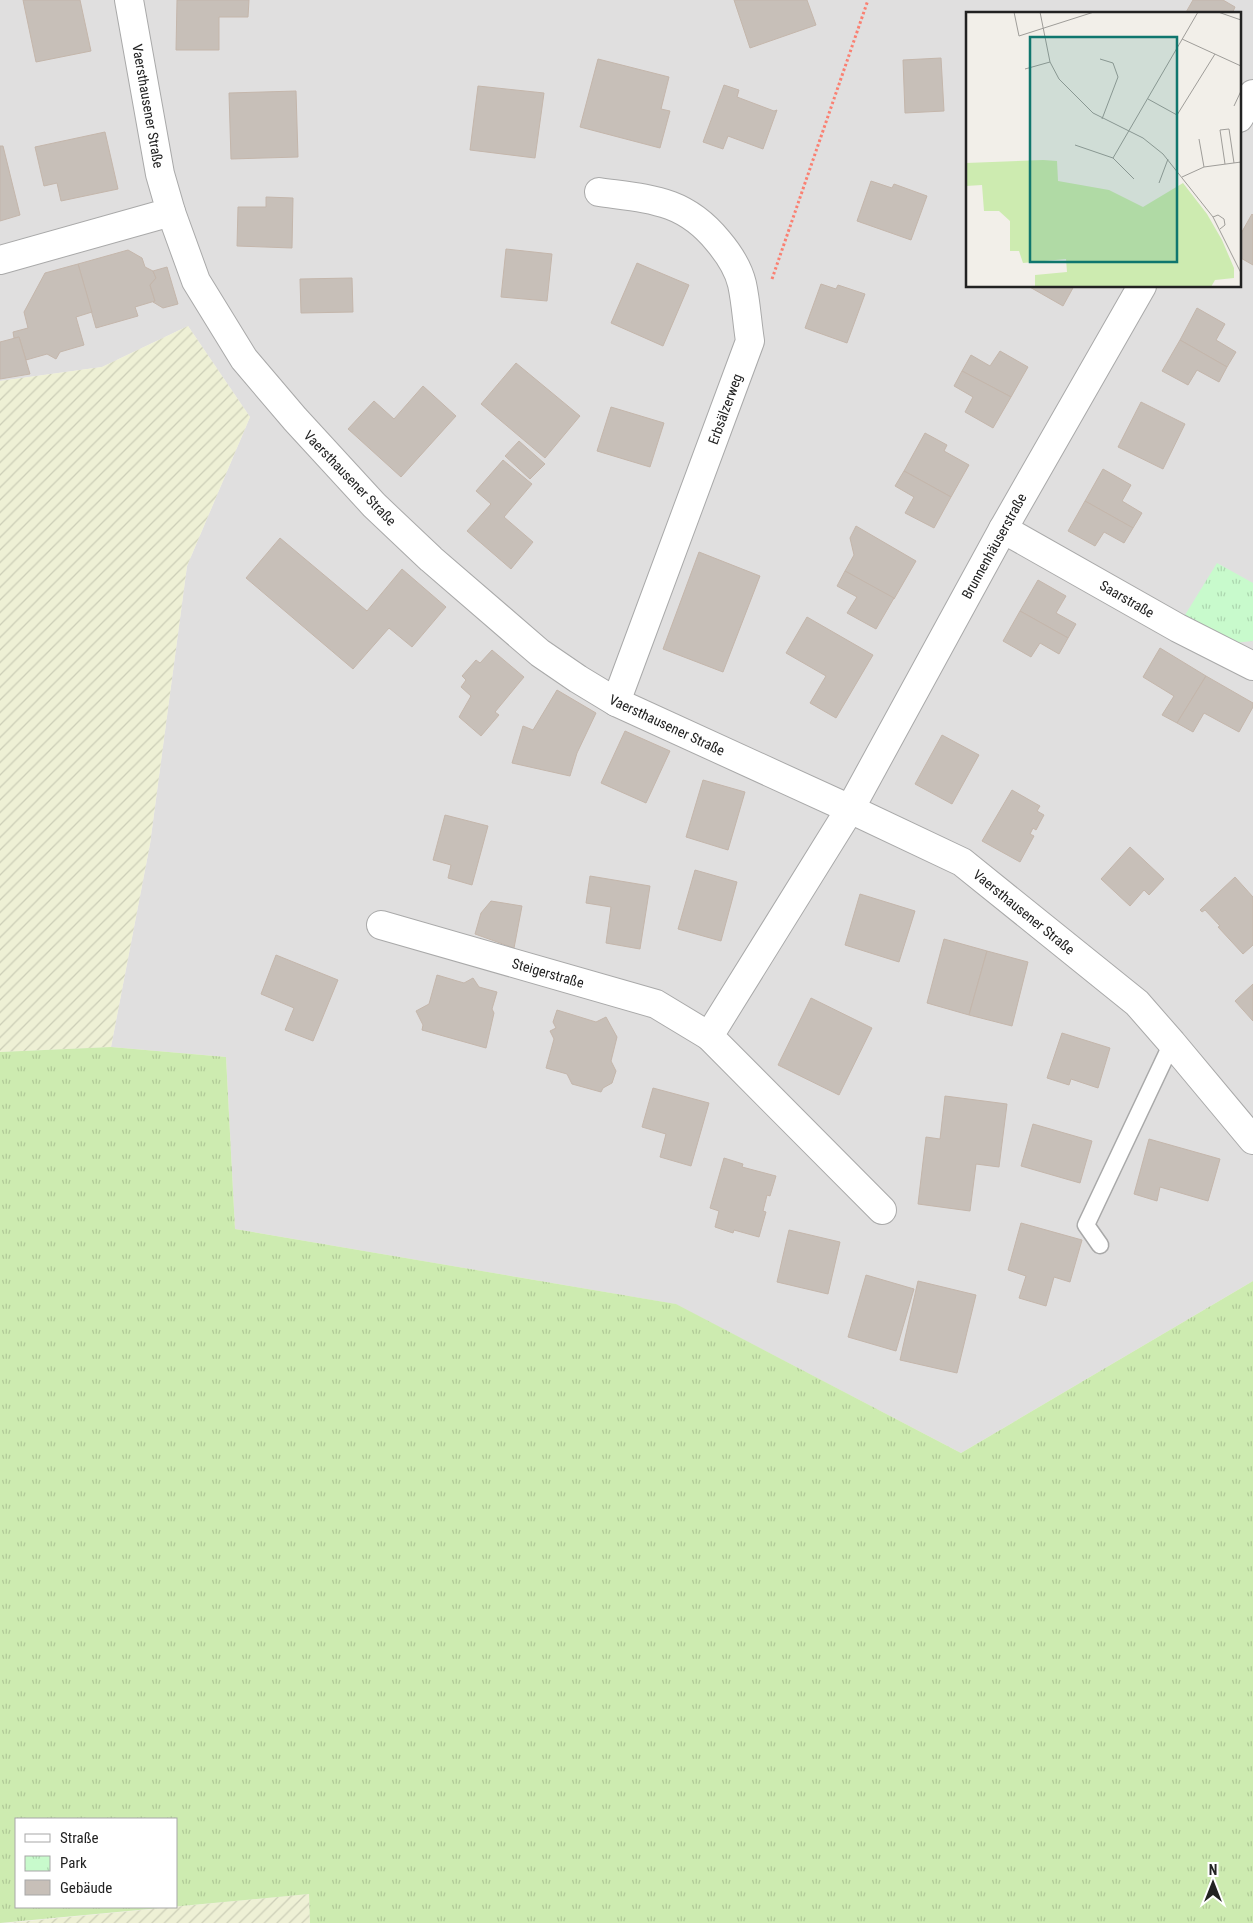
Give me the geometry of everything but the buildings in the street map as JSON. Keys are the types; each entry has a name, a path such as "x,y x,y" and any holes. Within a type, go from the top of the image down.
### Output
{"street":[{"name":"Vaersthausener Straße","path":"129,0 160,174 171,212 196,281 244,359 295,419 374,505 432,559 540,653 578,679 616,702 962,862 1137,1003 1253,1140"},
{"path":"1240,116 1253,94"},
{"name":"Erbsälzerweg","path":"600,192 655,200 686,211 706,226 733,259 742,283 750,341 616,702"},
{"path":"0,260 171,212"},
{"name":"Brunnenhäuserstraße","path":"850,809 1003,529 1141,288"},
{"name":"Saarstraße","path":"1003,529 1178,628 1253,666"},
{"path":"709,1036 850,809"},
{"name":"Steigerstraße","path":"381,925 656,1004 709,1036 882,1210"}],"lane":[{"path":"1100,1246 1086,1225 1172,1043"}],"path":[{"path":"769,285 868,0"}],"shaded area":[{"path":"0,0 1253,0 1253,1281 961,1453 675,1304 235,1229 226,1057 111,1047 150,844 187,566 250,417 188,326 102,367 0,381"}],"green space":[{"path":"188,326 250,417 187,566 150,844 111,1047 0,1052 0,381 102,367"},
{"path":"1217,563 1253,583 1253,641 1233,643 1185,615"},
{"path":"111,1047 226,1057 235,1229 676,1304 961,1453 1253,1281 1253,1923 310,1923 309,1894 178,1906 178,1818 15,1818 15,1908 159,1908 0,1923 0,1052"},
{"path":"309,1894 310,1923 9,1923 178,1908"}]}
